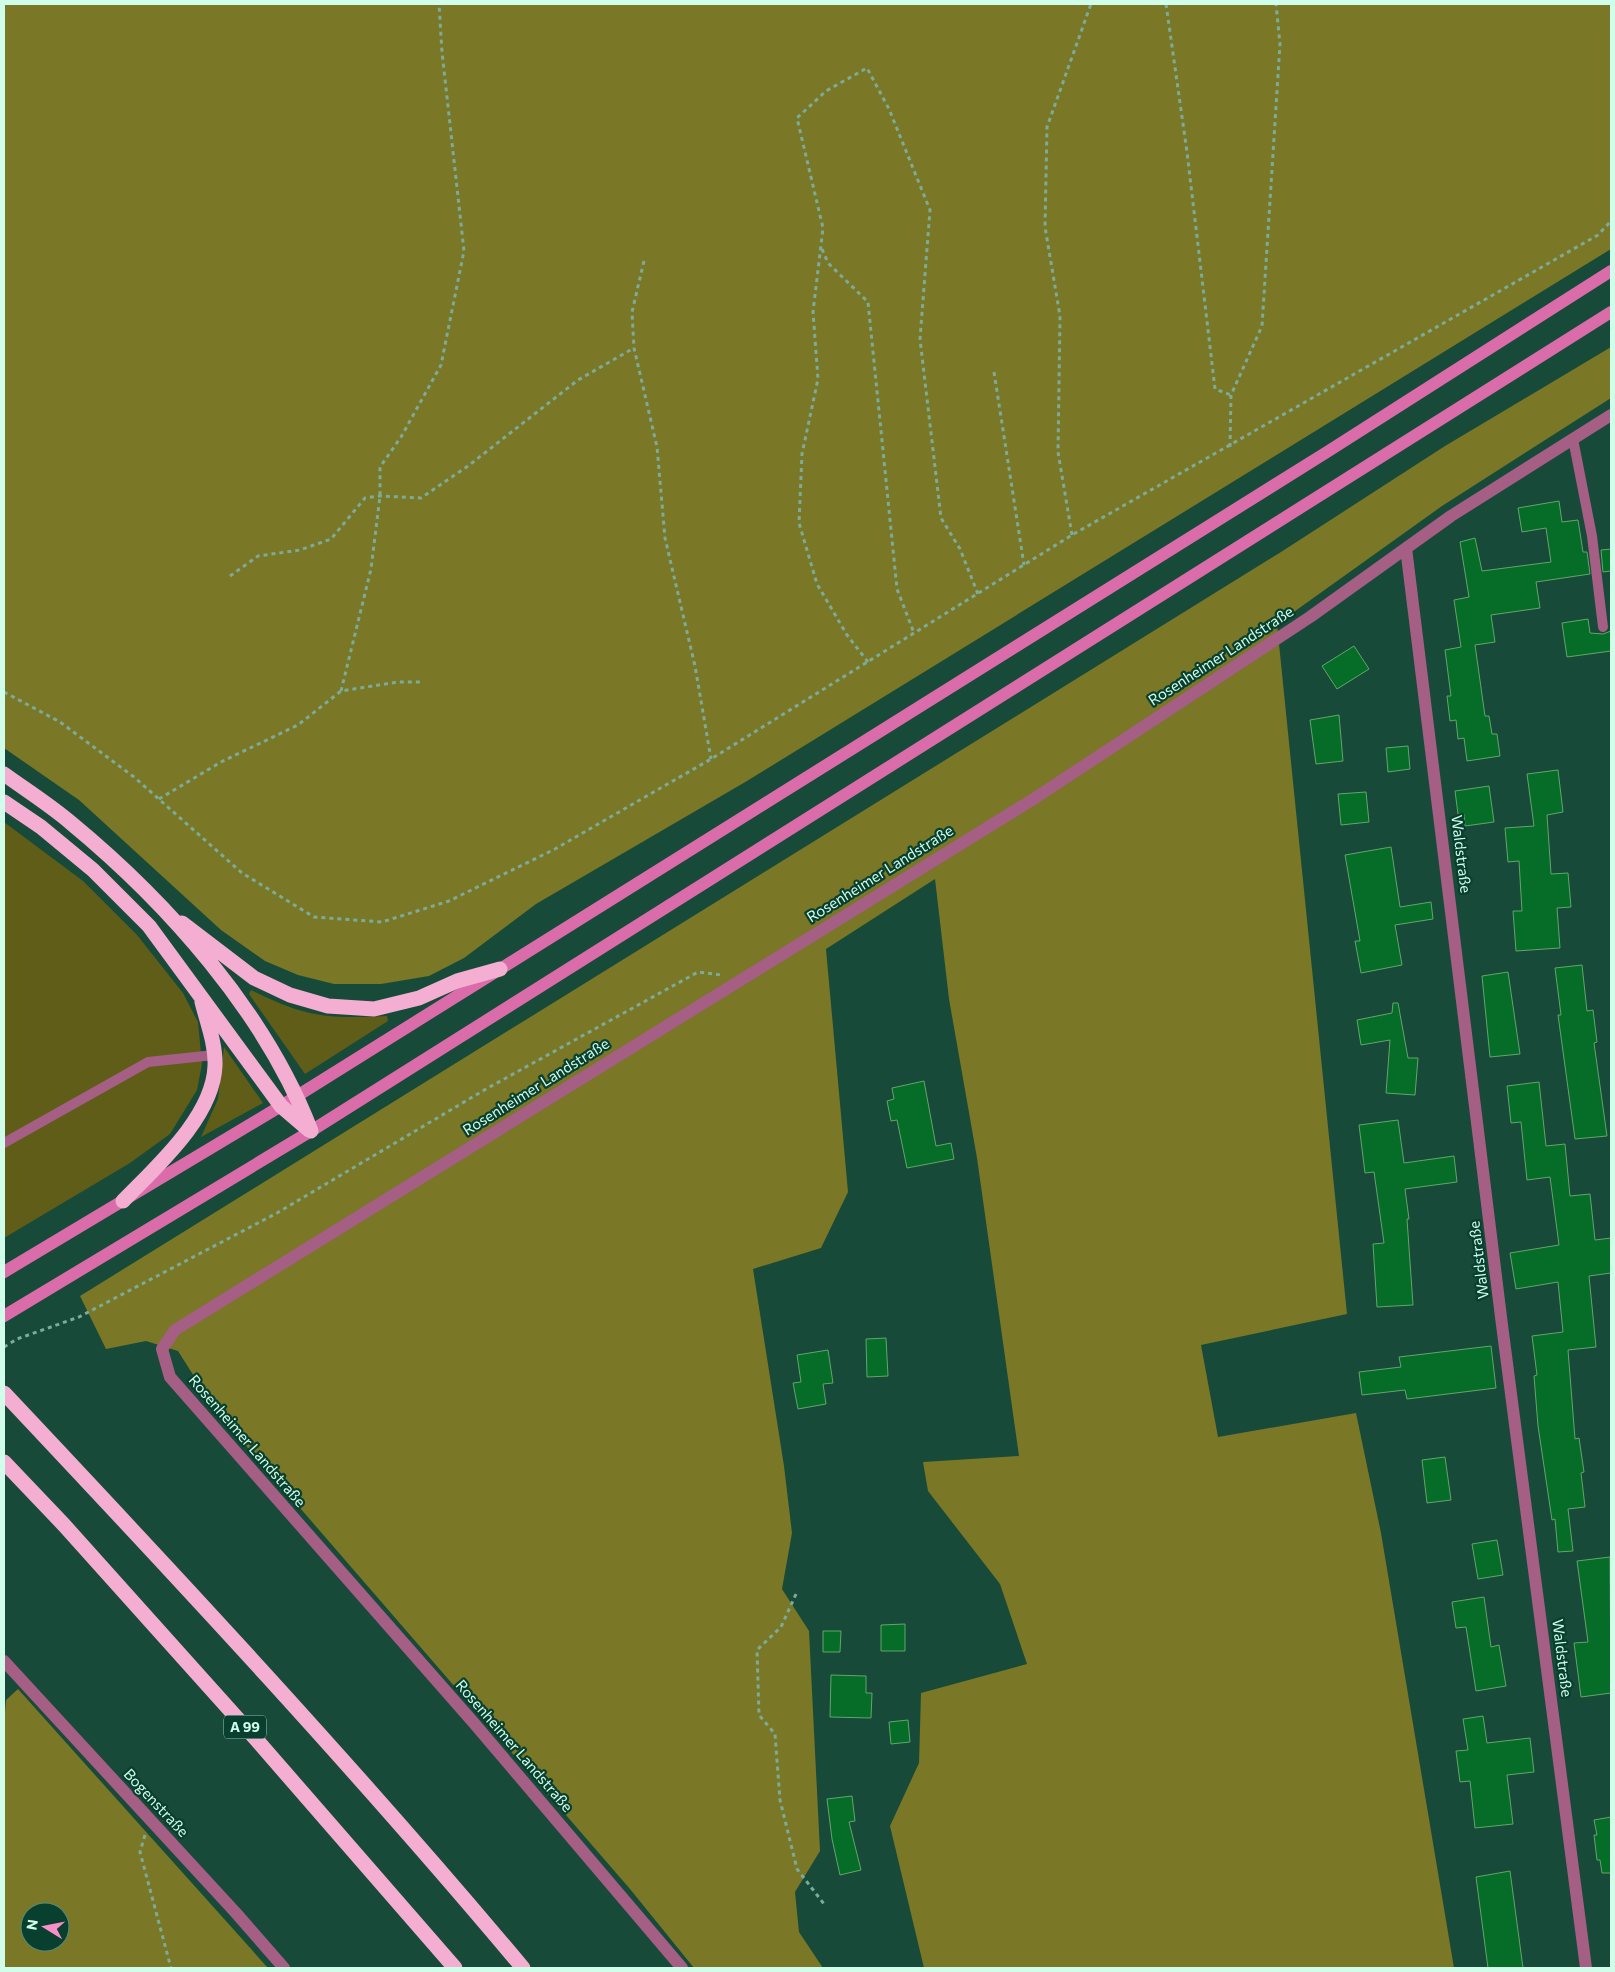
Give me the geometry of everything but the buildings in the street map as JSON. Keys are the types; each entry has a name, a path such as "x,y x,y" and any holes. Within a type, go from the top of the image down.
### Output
{"highway":[{"path":"4,774 71,822 165,911 254,978 290,995 328,1006 374,1008 419,998 457,981 500,968"},
{"path":"4,802 41,827 93,870 149,926 200,993 281,1106 310,1131"},
{"path":"165,911 242,1003 297,1096 310,1131"},
{"path":"123,1201 178,1146 208,1098 215,1067 200,993"},
{"path":"4,1393 226,1632 462,1896 523,1968"},
{"name":"A 99","path":"4,1462 64,1525 255,1738 456,1968"}],"main road":[{"path":"4,1272 281,1106 1327,452 1611,272"},
{"path":"4,1316 310,1131 1611,312"}],"street":[{"name":"Rosenheimer Landstraße","path":"682,1968 466,1715 170,1378 162,1349 175,1330 1032,800 1310,617 1451,516 1611,415"},
{"name":"Waldstraße","path":"1406,548 1502,1325 1586,1968"},
{"name":"Bogenstraße","path":"4,1661 284,1968"}],"lane":[{"path":"1573,439 1592,536 1603,626"},
{"path":"4,1143 148,1062 214,1055"}],"path":[{"path":"341,691 371,569 380,496 380,467 401,437 441,365 464,251 442,52 439,4"},
{"path":"1072,535 1058,452 1060,316 1045,227 1047,127 1090,4"},
{"path":"1166,4 1187,152 1215,389 1231,395"},
{"path":"1230,447 1231,395 1262,326 1280,44 1276,4"},
{"path":"868,662 847,635 817,584 799,523 802,454 818,379 813,312 823,228 797,118 826,91 867,68 890,109 930,210 920,339 941,518 960,548 978,594"},
{"path":"4,692 60,722 134,777 242,873 314,917 382,922 449,901 555,849 710,759 1072,535 1230,447 1598,235 1611,221"},
{"path":"821,247 828,263 868,302 897,589 914,633"},
{"path":"644,261 632,312 634,348 657,447 665,538 695,666 710,759"},
{"path":"230,576 258,556 300,550 331,539 365,498 380,496 422,498 468,466 578,380 634,348"},
{"path":"994,372 1024,565"},
{"path":"158,799 222,762 298,725 341,691 398,682 420,682"},
{"path":"4,1347 17,1339 79,1317 269,1217 486,1089 698,972 744,977"},
{"path":"796,1594 781,1627 757,1650 758,1715 775,1734 780,1800 798,1869 824,1904"},
{"path":"149,1820 140,1852 171,1968"}],"shaded area":[{"path":"4,4 1611,4 1611,249 747,781 536,904 464,958 429,976 381,984 334,984 298,975 265,961 221,930 79,800 4,748"},
{"path":"1611,347 1611,398 1442,506 1277,624 1347,1314 1201,1345 1218,1437 1356,1413 1381,1533 1454,1968 924,1968 890,1826 919,1763 921,1693 1027,1664 1000,1584 928,1491 923,1462 1019,1456 977,1158 949,999 935,879 826,949 848,1192 821,1248 753,1269 784,1466 792,1533 782,1589 809,1631 820,1851 795,1892 799,1932 823,1968 694,1968 630,1889 216,1411 178,1351 146,1341 106,1349 80,1296 1281,552 1445,446"},
{"path":"4,822 83,881 137,935 183,993 198,1022 202,1064 197,1090 170,1134 130,1163 4,1238"},
{"path":"251,990 302,1011 348,1017 387,1016 388,1021 305,1074 249,994"},
{"path":"224,1047 263,1103 201,1137 218,1099"},
{"path":"18,1689 268,1968 4,1968 4,1724 6,1700"}]}
